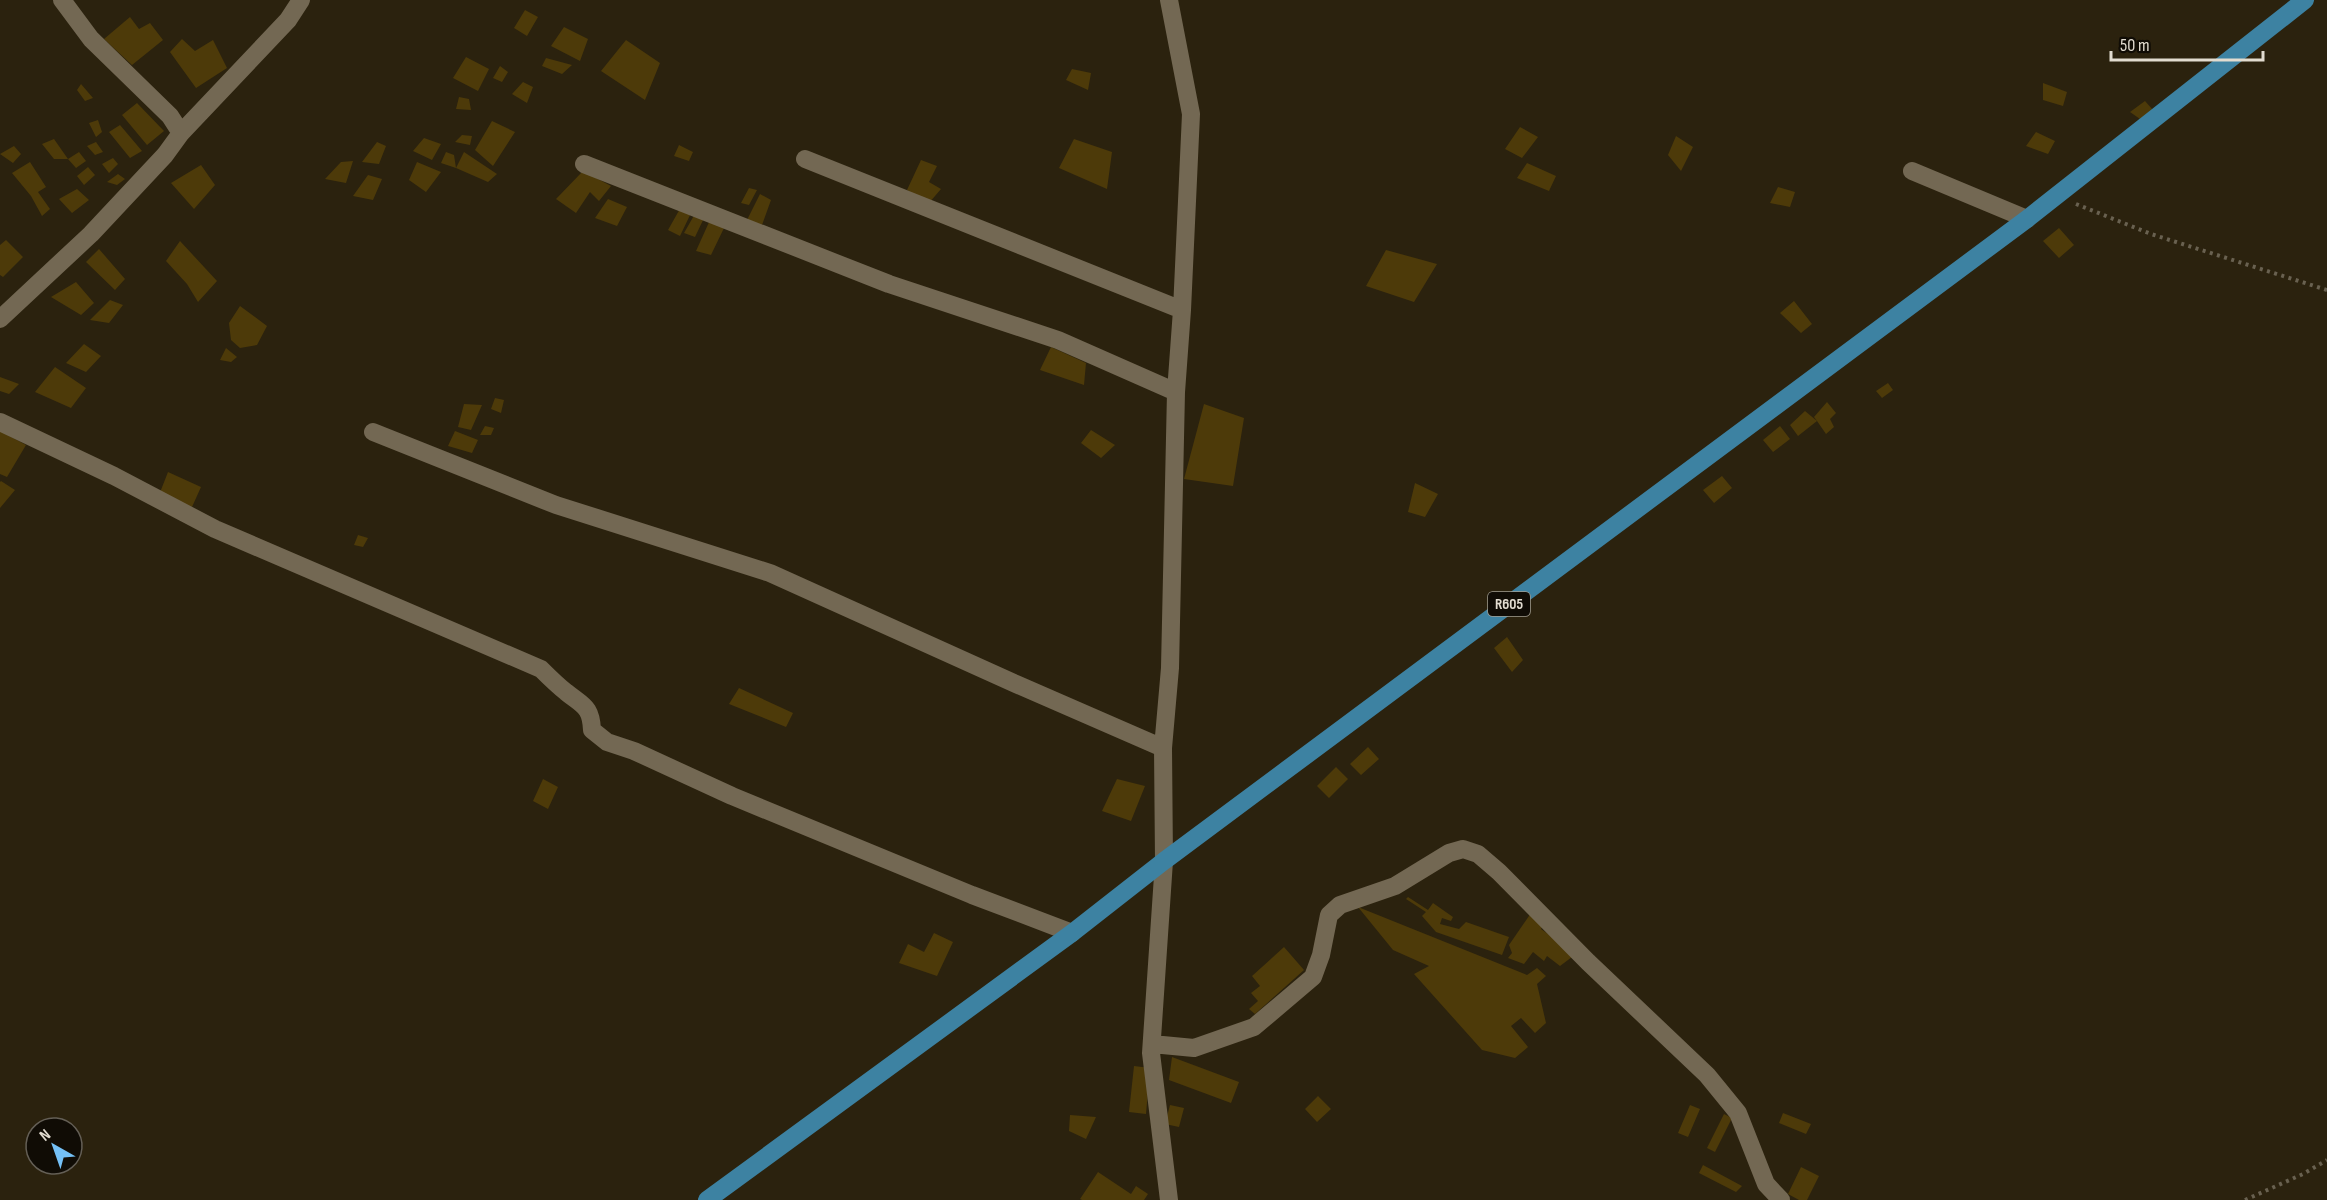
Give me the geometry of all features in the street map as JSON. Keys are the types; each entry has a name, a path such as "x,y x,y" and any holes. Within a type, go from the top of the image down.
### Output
{"main road":[{"name":"R605","path":"707,1200 1072,933 1164,861 2027,219 2305,0"}],"street":[{"path":"62,0 91,39 170,116 181,133"},
{"path":"0,319 91,234 165,155 181,133 288,20 301,0"},
{"path":"1169,0 1191,114 1176,392 1170,668 1163,748 1164,861 1152,1044 1161,1144 1169,1200"},
{"path":"805,159 1182,310"},
{"path":"584,164 889,284 1058,340 1176,392"},
{"path":"1912,171 2027,219"},
{"path":"0,422 114,476 215,529 541,669 567,693 584,704 591,717 592,730 607,742 634,751 732,796 972,896 1072,933"},
{"path":"373,432 556,505 770,573 1163,748"},
{"path":"1152,1044 1194,1048 1254,1027 1313,977 1321,955 1329,915 1340,905 1395,886 1449,853 1463,849 1478,854 1499,872 1588,962 1707,1075 1738,1113 1743,1131 1766,1184 1781,1200"}],"path":[{"path":"2056,196 2151,234 2327,290"},
{"path":"2245,1200 2303,1174 2327,1160"}],"building":[{"path":"525,10 538,17 527,36 514,28"},
{"path":"130,17 139,29 150,23 163,40 132,65 104,39"},
{"path":"564,27 588,39 580,61 551,46"},
{"path":"182,39 195,51 213,40 227,68 196,88 170,52"},
{"path":"626,40 660,63 645,100 601,71"},
{"path":"466,57 489,69 478,91 453,78"},
{"path":"546,58 572,65 562,74 542,66"},
{"path":"500,66 508,72 502,82 493,78"},
{"path":"1072,69 1091,73 1088,90 1066,80"},
{"path":"523,82 533,87 527,103 512,94"},
{"path":"2043,83 2067,92 2063,106 2043,100"},
{"path":"81,84 93,98 85,101 77,90"},
{"path":"459,97 469,99 471,110 456,109"},
{"path":"2145,101 2153,110 2140,119 2130,112"},
{"path":"137,103 164,131 147,145 122,115"},
{"path":"98,120 102,132 96,137 89,123"},
{"path":"492,121 515,132 493,166 475,150"},
{"path":"120,125 142,151 130,158 109,132"},
{"path":"1520,127 1538,137 1522,158 1505,149"},
{"path":"2036,132 2055,141 2048,154 2026,146"},
{"path":"462,135 472,136 470,145 455,142"},
{"path":"1676,136 1693,147 1681,171 1668,155"},
{"path":"424,138 441,144 432,160 413,151"},
{"path":"54,139 68,159 54,159 42,144"},
{"path":"1074,139 1112,152 1107,189 1059,168"},
{"path":"96,142 103,152 95,155 87,146"},
{"path":"377,142 386,146 379,164 362,162"},
{"path":"679,145 693,152 689,161 674,156"},
{"path":"14,146 21,154 13,163 0,154"},
{"path":"79,152 86,161 76,168 68,159"},
{"path":"446,152 454,155 456,168 441,163"},
{"path":"464,152 497,174 488,182 456,168"},
{"path":"113,158 118,164 109,173 102,164"},
{"path":"921,160 937,166 929,182 941,189 929,203 907,190"},
{"path":"353,161 346,183 325,179 341,162"},
{"path":"30,162 46,187 38,192 50,209 42,216 31,196 12,173"},
{"path":"417,162 441,172 426,192 409,180"},
{"path":"1527,163 1556,176 1549,191 1517,178"},
{"path":"201,165 215,185 194,209 171,183"},
{"path":"88,167 95,175 84,185 77,176"},
{"path":"583,171 611,186 599,201 590,192 576,213 556,199"},
{"path":"118,174 125,179 117,185 107,182"},
{"path":"368,175 382,179 373,200 353,196"},
{"path":"1778,187 1795,192 1790,207 1770,203"},
{"path":"749,188 757,190 749,205 741,203"},
{"path":"77,189 89,200 72,213 59,199"},
{"path":"760,194 771,200 762,225 747,220"},
{"path":"608,199 627,207 617,226 595,218"},
{"path":"681,207 692,211 680,236 668,230"},
{"path":"696,212 705,216 695,237 684,233"},
{"path":"710,220 724,228 711,255 696,251"},
{"path":"2059,228 2074,245 2059,258 2043,241"},
{"path":"6,240 23,257 3,277 0,275 0,245"},
{"path":"180,241 217,281 198,302 187,284 166,261"},
{"path":"99,249 125,279 115,290 86,262"},
{"path":"1386,250 1437,264 1414,302 1366,286"},
{"path":"76,282 94,303 81,315 51,297"},
{"path":"110,300 123,305 109,323 90,320"},
{"path":"1794,301 1812,324 1801,333 1780,313"},
{"path":"240,306 267,326 257,345 240,348 231,340 229,323"},
{"path":"84,344 101,356 86,372 66,363"},
{"path":"1051,347 1086,363 1084,385 1040,370"},
{"path":"226,348 237,357 231,362 220,360"},
{"path":"55,367 86,388 71,408 35,392"},
{"path":"0,377 19,384 9,394 0,391"},
{"path":"1888,383 1893,390 1882,398 1876,391"},
{"path":"495,398 504,400 501,413 491,409"},
{"path":"1827,402 1836,413 1830,419 1834,427 1826,434 1814,417"},
{"path":"464,404 482,405 471,430 458,427"},
{"path":"1204,404 1244,418 1233,486 1184,479"},
{"path":"1805,411 1817,421 1798,436 1790,425"},
{"path":"485,426 494,428 491,435 480,435"},
{"path":"1780,426 1790,439 1773,452 1763,440"},
{"path":"1091,430 1115,445 1101,458 1081,443"},
{"path":"0,431 26,445 7,477 0,474"},
{"path":"455,431 478,440 472,453 448,446"},
{"path":"168,472 201,487 192,507 159,495"},
{"path":"1722,476 1732,488 1714,503 1703,490"},
{"path":"0,482 15,490 0,508"},
{"path":"1415,483 1438,494 1425,517 1408,512"},
{"path":"358,535 368,538 363,547 354,545"},
{"path":"1507,637 1523,660 1512,672 1494,648"},
{"path":"739,688 793,713 786,727 729,704"},
{"path":"1368,747 1379,759 1361,775 1350,764"},
{"path":"1336,767 1348,779 1329,798 1317,786"},
{"path":"543,779 558,787 548,809 533,801"},
{"path":"1117,779 1145,786 1131,821 1102,811"},
{"path":"1408,897 1428,910 1433,903 1453,917 1451,921 1442,918 1440,924 1459,929 1466,922 1509,937 1502,955 1436,932 1422,916 1426,912 1406,899"},
{"path":"1358,907 1527,975 1537,968 1546,976 1537,984 1546,1023 1535,1033 1521,1018 1511,1026 1528,1047 1515,1058 1482,1050 1414,974 1429,966 1393,950"},
{"path":"1531,913 1545,923 1541,929 1576,954 1560,966 1547,956 1544,961 1533,952 1524,964 1508,958 1512,953 1509,945"},
{"path":"934,933 953,942 937,976 899,963 908,944 924,952"},
{"path":"1284,947 1304,970 1255,1014 1249,1009 1258,1001 1251,993 1260,986 1252,976"},
{"path":"1172,1057 1239,1082 1231,1103 1169,1080"},
{"path":"1134,1066 1150,1068 1146,1114 1129,1112"},
{"path":"1318,1096 1331,1109 1317,1122 1305,1109"},
{"path":"1170,1105 1184,1108 1179,1127 1165,1124"},
{"path":"1690,1105 1700,1109 1688,1137 1678,1133"},
{"path":"1783,1113 1811,1124 1806,1134 1779,1123"},
{"path":"1724,1114 1732,1118 1715,1152 1707,1148"},
{"path":"1070,1115 1096,1117 1086,1139 1069,1131"},
{"path":"1703,1165 1742,1186 1736,1192 1699,1173"},
{"path":"1801,1167 1819,1176 1807,1200 1799,1200 1788,1194"},
{"path":"1098,1172 1131,1194 1136,1186 1148,1194 1144,1200 1080,1199"}]}
